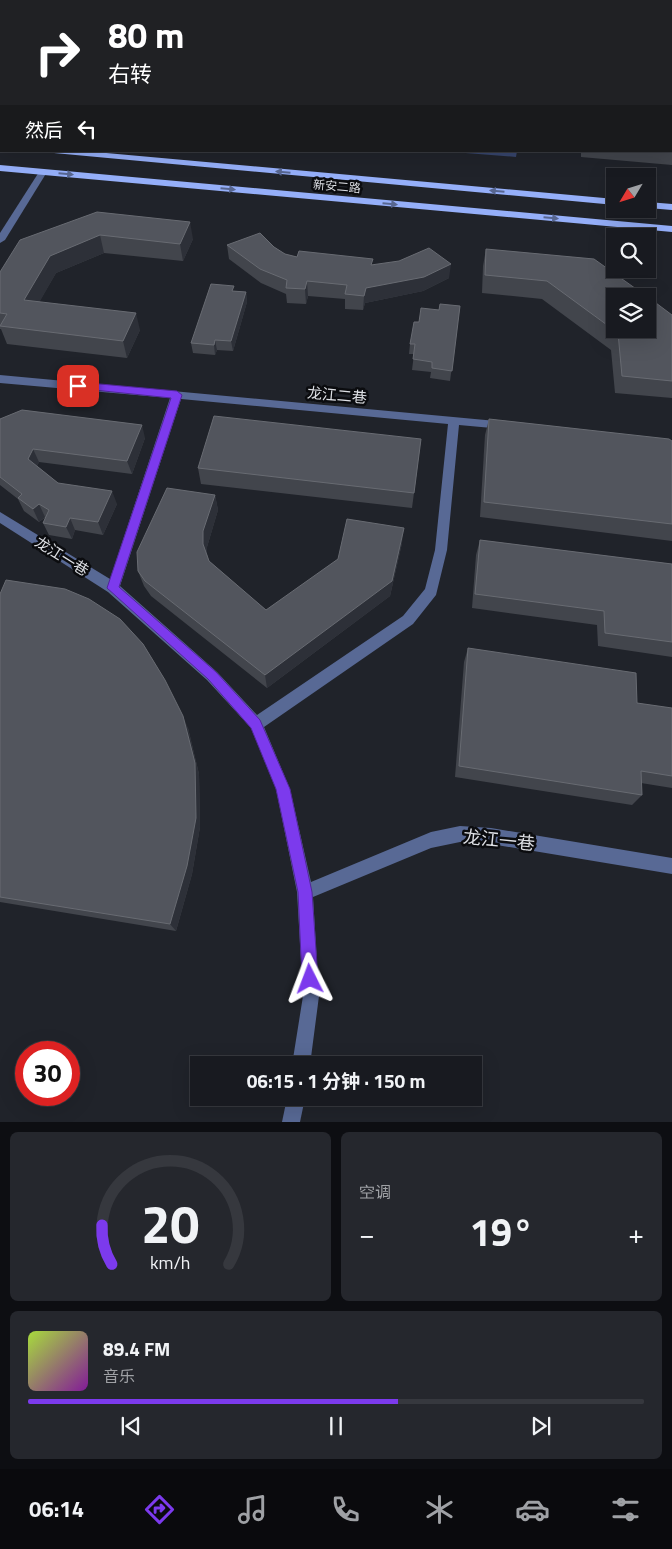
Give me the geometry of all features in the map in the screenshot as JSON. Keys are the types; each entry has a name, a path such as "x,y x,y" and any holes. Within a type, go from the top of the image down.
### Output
{"main road":[{"name":"新安二路","path":"65,152 606,201"},
{"name":"新安二路","path":"0,168 672,230"},
{"path":"656,206 672,207"}],"street":[{"path":"0,240 43,172"},
{"name":"龙江二巷","path":"0,378 512,426"},
{"path":"113,588 177,395"},
{"path":"256,724 408,620 431,591 440,550 454,421"},
{"name":"龙江一巷","path":"2,520 113,588 212,676 256,724 283,789 305,892 311,996 302,1056"},
{"name":"龙江一巷","path":"305,892 431,840 460,834 491,836 672,866"},
{"path":"291,1122 294,1106"}],"shaded area":[{"path":"453,152 517,152 516,157"}],"building":[{"path":"97,212 190,222 180,244 100,235 50,256 24,300 136,313 123,341 0,326 7,314 0,313 0,272 20,240"},
{"path":"260,233 274,247 285,254 297,257 299,251 373,259 371,265 399,261 429,248 451,264 424,277 366,288 364,296 345,294 347,285 307,281 305,289 286,288 287,280 260,269 227,245"},
{"path":"486,249 594,259 606,268 606,278 621,278 635,288 606,288 606,324 547,281 485,275"},
{"path":"211,284 234,286 232,291 246,292 231,341 215,340 214,345 191,343"},
{"path":"656,303 672,315 672,381 622,376 618,338 656,338"},
{"path":"440,304 460,306 452,371 432,368 432,362 413,359 415,344 410,344 414,322 419,322 421,308 439,310"},
{"path":"22,410 142,425 127,461 33,449 28,459 58,483 112,491 98,522 70,518 66,527 43,523 49,510 39,504 33,509 18,498 22,494 0,477 0,419"},
{"path":"214,416 421,439 414,493 198,468"},
{"path":"489,419 669,439 672,441 672,524 484,502"},
{"path":"167,488 215,495 203,531 203,544 209,561 266,610 338,559 347,519 404,528 392,581 265,675 145,581 138,571 137,552"},
{"path":"480,540 672,564 672,642 605,633 604,611 475,594"},
{"path":"6,580 65,589 89,599 120,619 143,644 165,680 183,716 195,763 196,818 187,866 170,924 0,897 0,594"},
{"path":"468,648 636,673 637,703 672,708 672,776 641,771 642,795 459,766"}],"route":[{"path":"78,386 177,395 113,588 212,676 256,724 283,789 305,892 310,979"}]}
